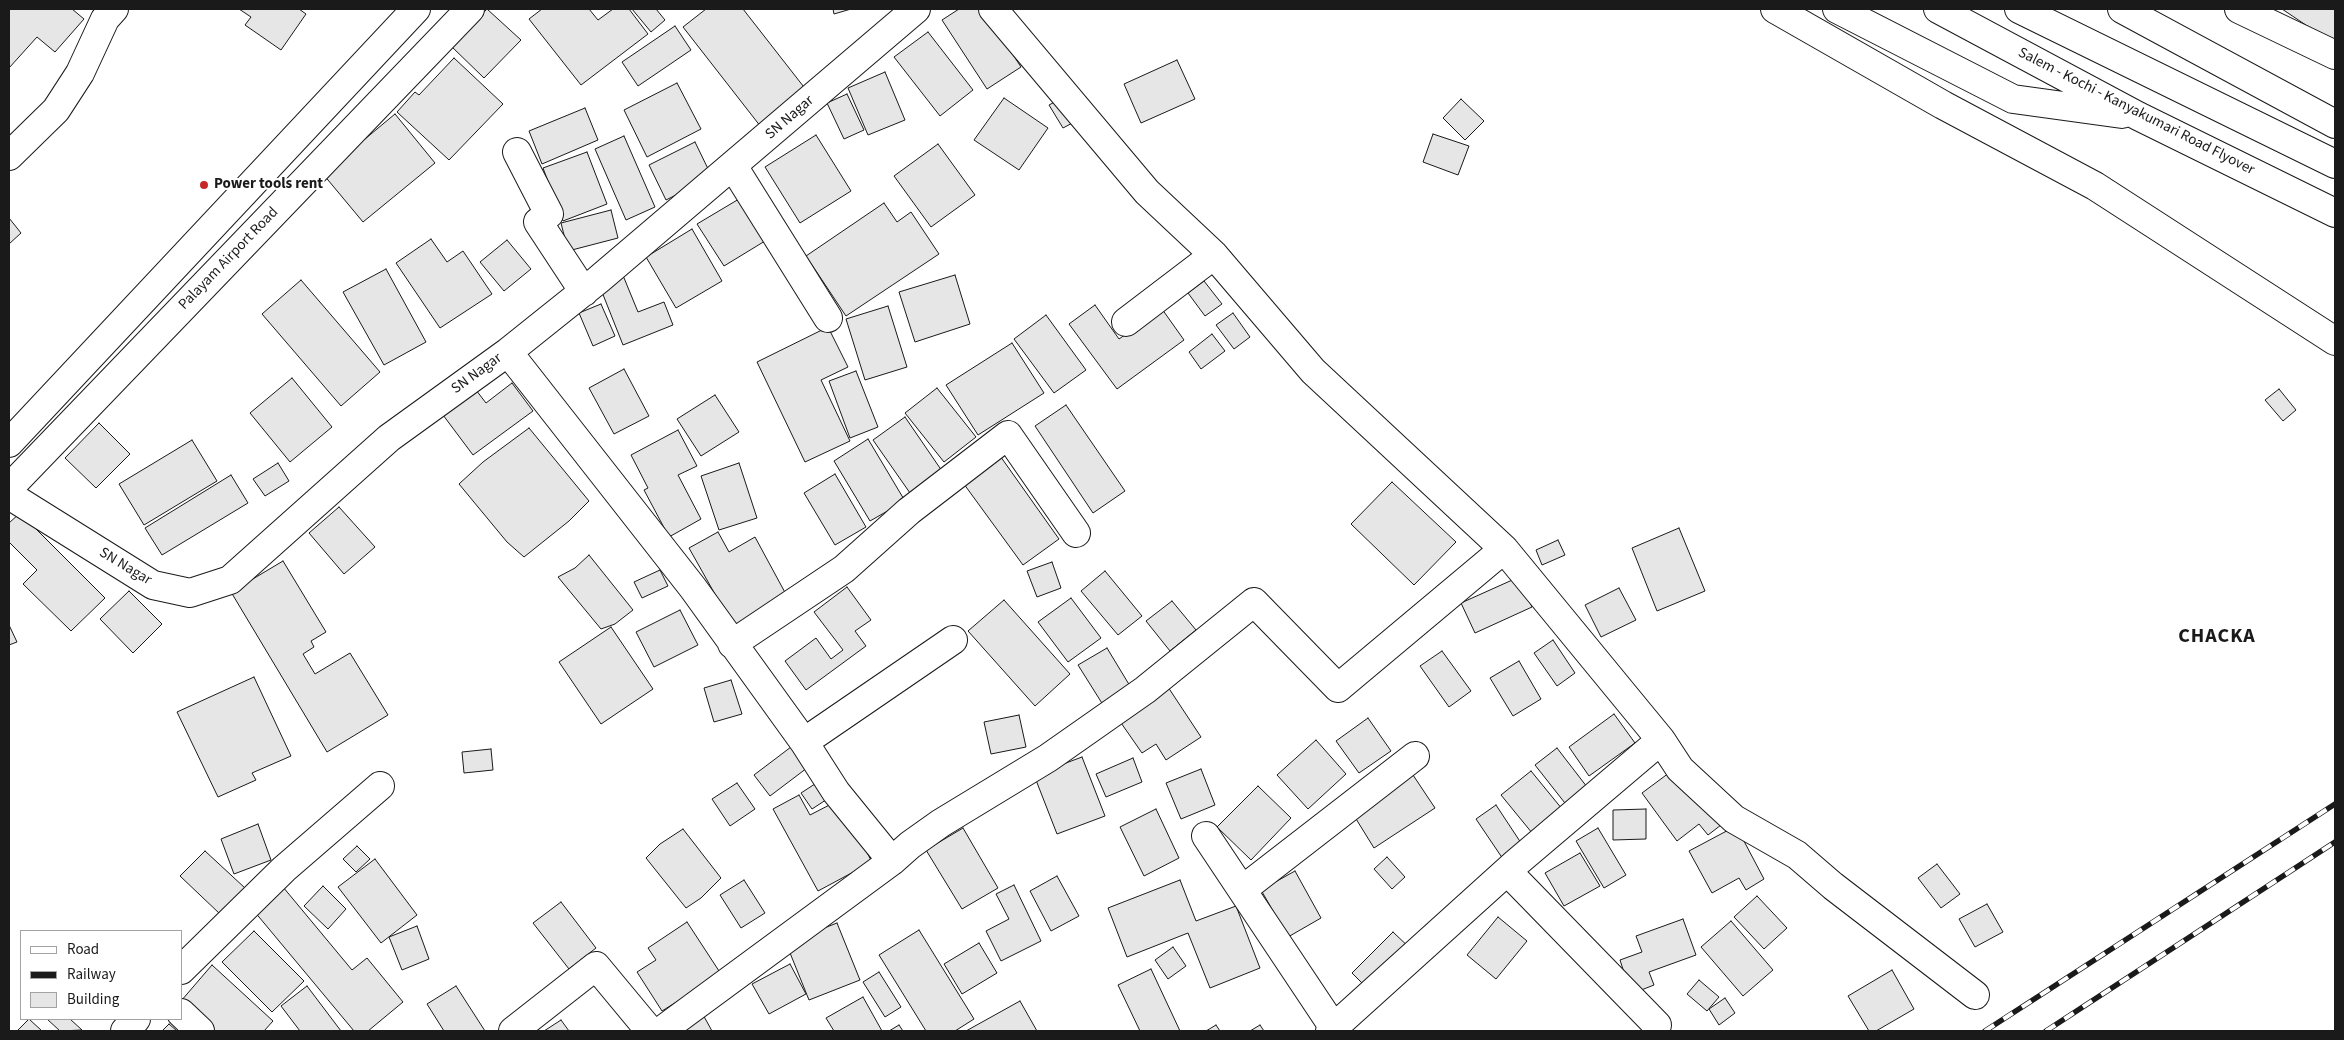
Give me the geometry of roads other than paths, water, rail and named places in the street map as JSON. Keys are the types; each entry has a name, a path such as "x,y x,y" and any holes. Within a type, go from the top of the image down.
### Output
{"main road":[{"path":"9,156 56,110 80,73 105,19 114,9"},
{"path":"9,443 416,9"},
{"name":"Palayam Airport Road","path":"9,488 470,9"},
{"name":"SN Nagar","path":"9,495 153,585 190,593 230,580 389,438 508,352 584,292 916,9"},
{"path":"993,9 1147,192 1214,255 1313,371 1504,549 1661,740 1680,769 1734,819 1797,855 1833,886 1975,995"},
{"path":"1775,9 1943,105 2095,186 2335,341"},
{"path":"1837,9 2013,99 2138,116"},
{"name":"Salem - Kochi - Kanyakumari Road Flyover","path":"1938,9 2138,116 2335,212"},
{"path":"2019,9 2335,164"},
{"path":"2122,9 2335,124"},
{"path":"2239,9 2335,55"},
{"path":"517,152 549,214 538,222 584,292"},
{"path":"734,166 828,318"},
{"path":"1126,322 1214,255"},
{"path":"508,352 682,574 804,742 836,792 892,861"},
{"path":"732,644 844,569 909,511 1008,434 1076,533"},
{"path":"661,1031 941,823 1048,758 1146,690 1254,602 1338,688 1504,549"},
{"path":"804,742 953,640"},
{"path":"1206,836 1332,1030 1507,871 1661,740"},
{"path":"1242,890 1415,756"},
{"path":"182,969 284,869 380,786"},
{"path":"1507,871 1657,1025"},
{"path":"513,1031 596,966 650,1031"},
{"path":"182,1014 200,1031"},
{"path":"124,1031 135,1020"}],"railway":[{"path":"1985,1031 2335,804"},
{"path":"2046,1031 2335,842"}],"place":[{"name":"Power tools rent","path":"204,185"}],"district":[{"name":"CHACKA","path":"2217,638"}]}
